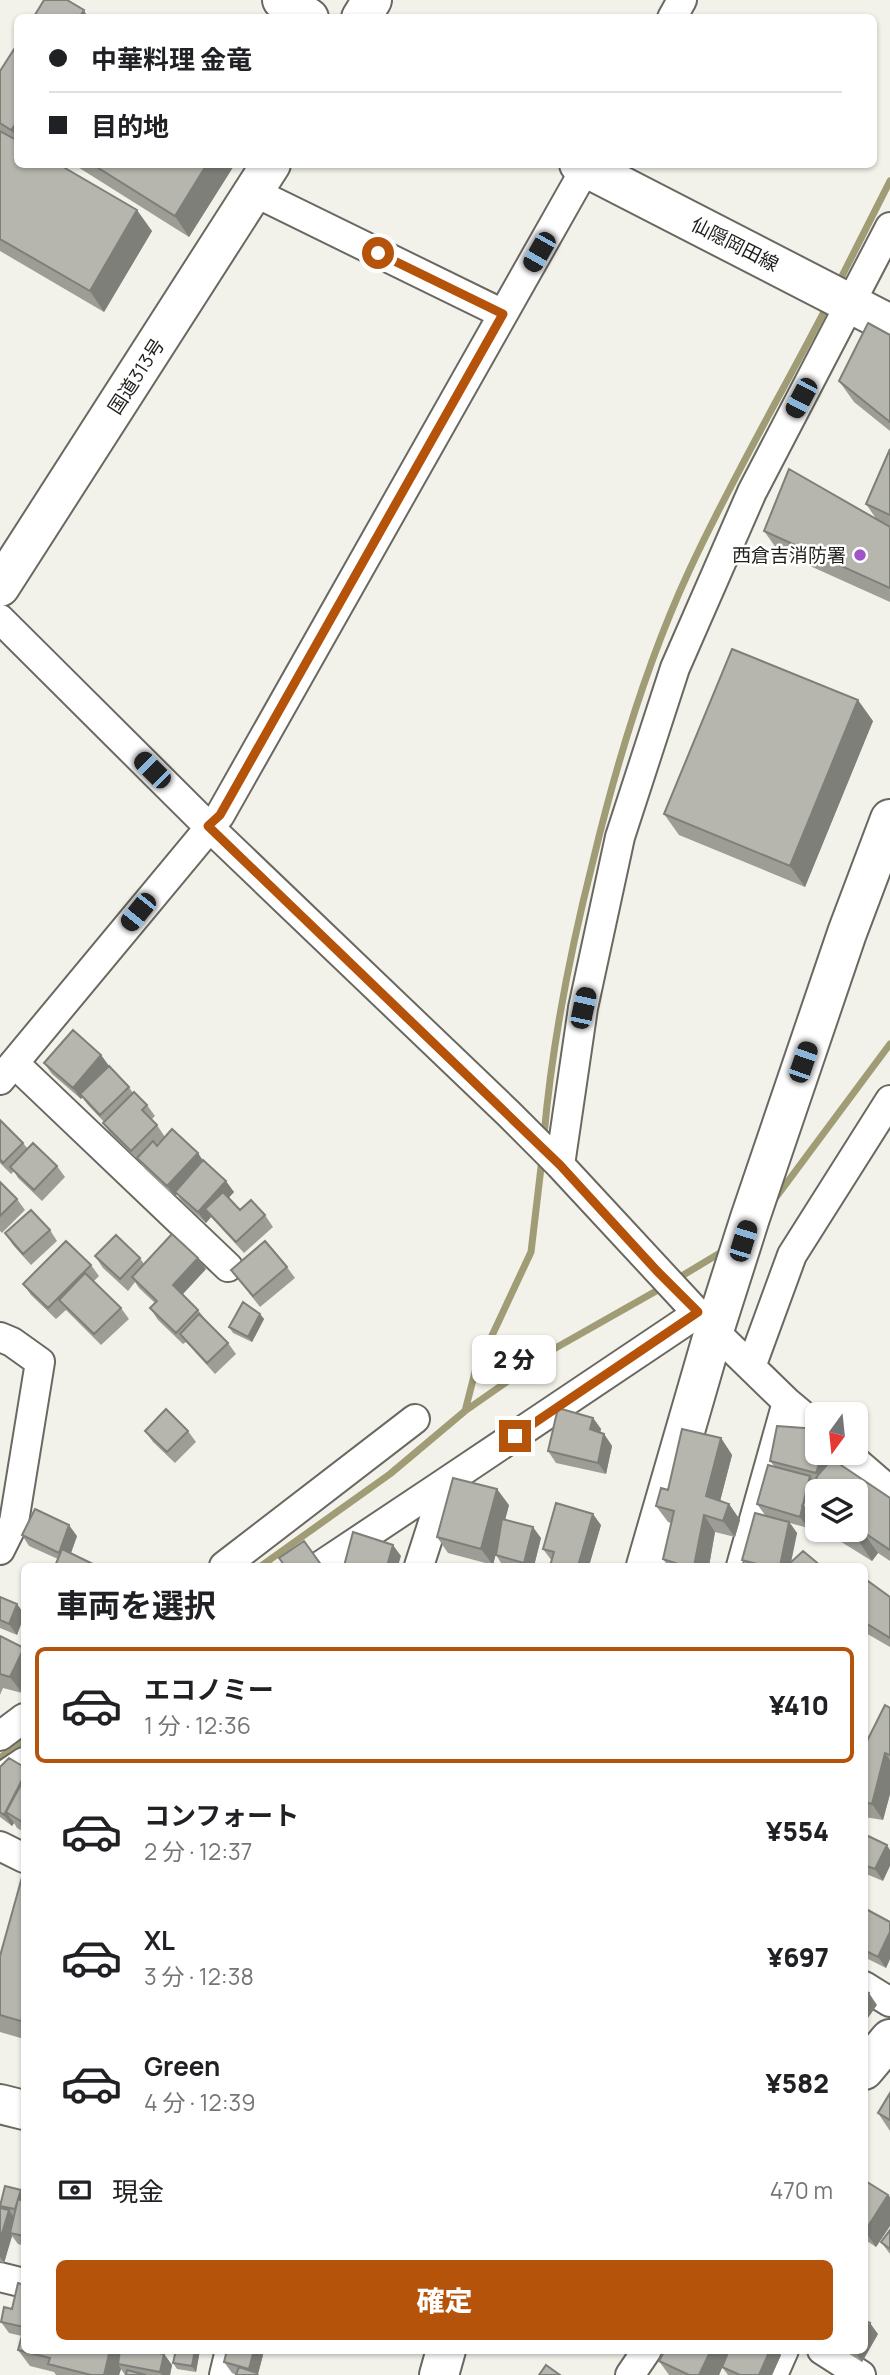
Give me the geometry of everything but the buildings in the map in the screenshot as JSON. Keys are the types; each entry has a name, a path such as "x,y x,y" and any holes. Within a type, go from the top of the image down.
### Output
{"main road":[{"path":"282,0 303,14"},
{"name":"仙隠岡田線","path":"589,168 890,324"},
{"name":"国道313号","path":"0,587 262,178"},
{"path":"647,1563 697,1313 736,1265 847,933 890,819"},
{"path":"868,2065 890,2039"},
{"path":"0,2104 21,2109"},
{"path":"439,2375 445,2354"}],"street":[{"path":"228,1267 7,1072 208,826 220,815 584,168"},
{"path":"262,178 503,314"},
{"path":"555,1160 583,1008 620,837 675,668 838,297 890,227"},
{"path":"0,619 208,826 509,1114 697,1313 805,1417"},
{"path":"751,1367 792,1255 890,1100"},
{"path":"324,1563 697,1313"},
{"path":"0,1337 12,1342 40,1362 15,1522 0,1550"},
{"path":"742,1563 787,1402"},
{"path":"228,1563 415,1419"},
{"path":"860,1465 890,1491"},
{"path":"420,1563 446,1482"},
{"path":"0,1737 21,1720"},
{"path":"0,1778 21,1764"},
{"path":"0,1846 21,1856"},
{"path":"868,1988 890,2002"},
{"path":"0,2277 21,2282"},
{"path":"224,2375 229,2354"},
{"path":"630,2375 644,2354"},
{"path":"773,2375 782,2354"},
{"path":"828,2354 861,2375"}],"waterway":[{"path":"838,284 890,181"},
{"path":"544,1136 557,1032 577,929 612,787 646,677 705,537 828,304"},
{"path":"774,1200 890,1044"},
{"path":"465,1411 475,1372 531,1252 542,1159"},
{"path":"675,1280 725,1250"},
{"path":"265,1563 390,1474 465,1411 552,1350 665,1286"},
{"path":"0,1758 21,1742"}],"place":[{"name":"西倉吉消防署","path":"860,555"}],"route":[{"path":"378,253 503,314 220,815 208,826 509,1114 698,1312 515,1436"}]}
